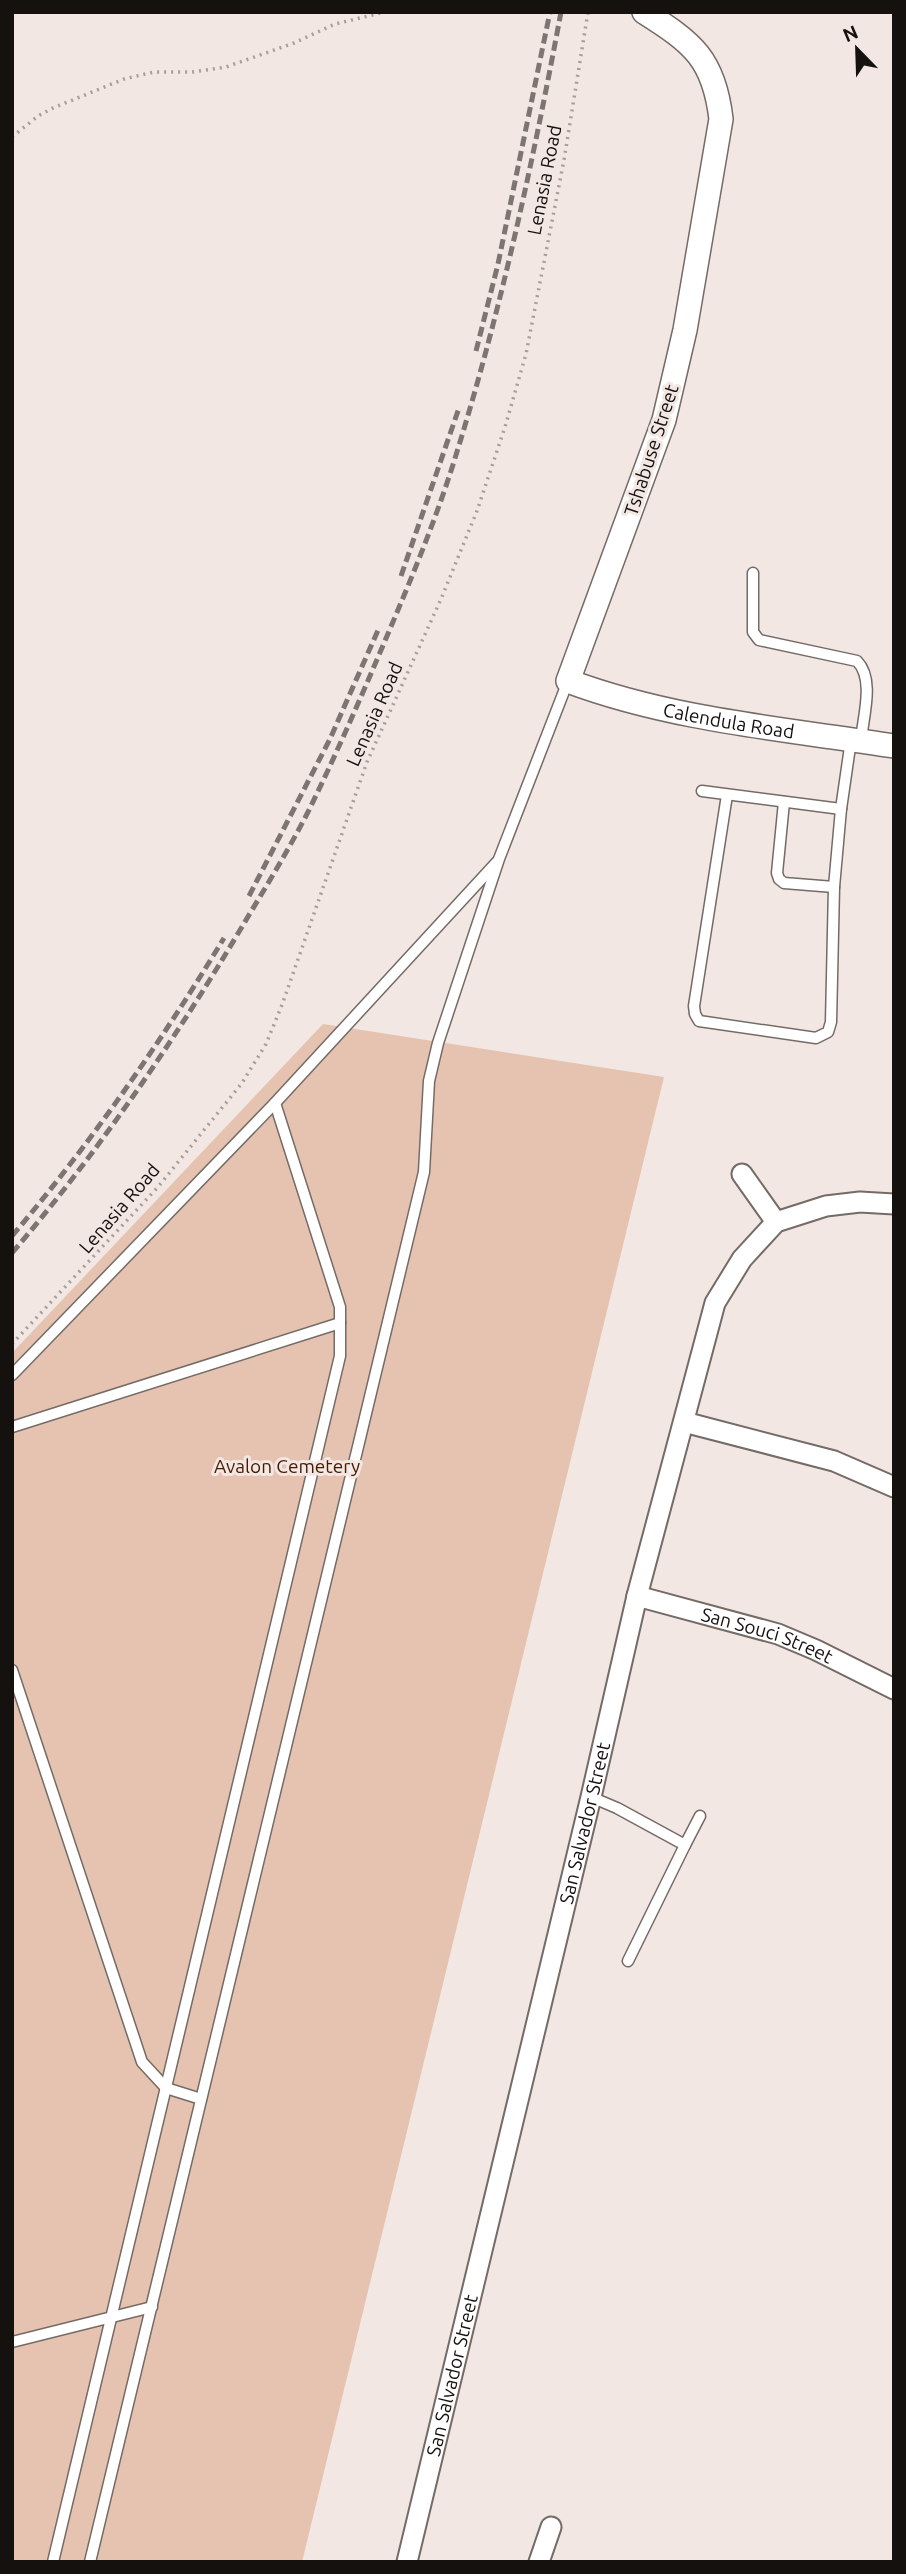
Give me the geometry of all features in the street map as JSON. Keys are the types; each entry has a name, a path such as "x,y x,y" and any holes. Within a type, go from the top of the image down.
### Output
{"street":[{"name":"Tshabuse Street","path":"568,681 664,420 685,330 721,119 718,92 709,69 694,48 644,12"},
{"name":"Calendula Road","path":"568,681 654,708 894,746"},
{"path":"742,1174 776,1222"},
{"name":"San Salvador Street","path":"407,2562 637,1595 715,1303 742,1259 776,1222 826,1206 860,1202 894,1204"},
{"path":"684,1422 834,1461 894,1487"},
{"name":"San Souci Street","path":"637,1595 778,1634 894,1689"},
{"path":"539,2562 551,2527"}],"lane":[{"path":"727,795 694,1006 695,1014 699,1021 816,1038 828,1032 831,1022 834,887 841,809 866,688 866,674 857,661 759,640 754,632 752,612 753,573"},
{"name":"Tshabuse Street","path":"90,2562 424,1172 429,1081 438,1043 499,859 568,681"},
{"path":"702,791 841,809"},
{"path":"784,802 777,873 779,879 784,884 834,887"},
{"path":"12,1375 275,1103 499,859"},
{"path":"53,2562 340,1356 340,1307 275,1103"},
{"path":"12,1427 341,1323"},
{"path":"12,1670 142,2062 166,2088 201,2099"},
{"path":"591,1797 685,1845"},
{"path":"628,1961 700,1816"},
{"path":"12,2330 16,2341 152,2307"}],"path":[{"path":"12,137 38,116 53,108 124,79 154,72 192,72 226,67 294,43 335,24 385,12"},
{"name":"Lenasia Road","path":"12,1344 159,1187 233,1093 266,1044 367,762 441,599 477,511 505,427 526,354 564,160 588,12"}],"green space":[{"name":"Avalon Cemetery","path":"323,1024 664,1077 302,2562 12,2562 12,1353"}],"railway":[{"path":"476,351 498,264 550,12"},
{"path":"12,1253 107,1133 193,1007 293,840 349,725 449,478 515,235 561,12"},
{"path":"401,576 459,408"},
{"path":"249,896 330,739 379,628"},
{"path":"12,1236 70,1165 124,1091 224,938"}]}
